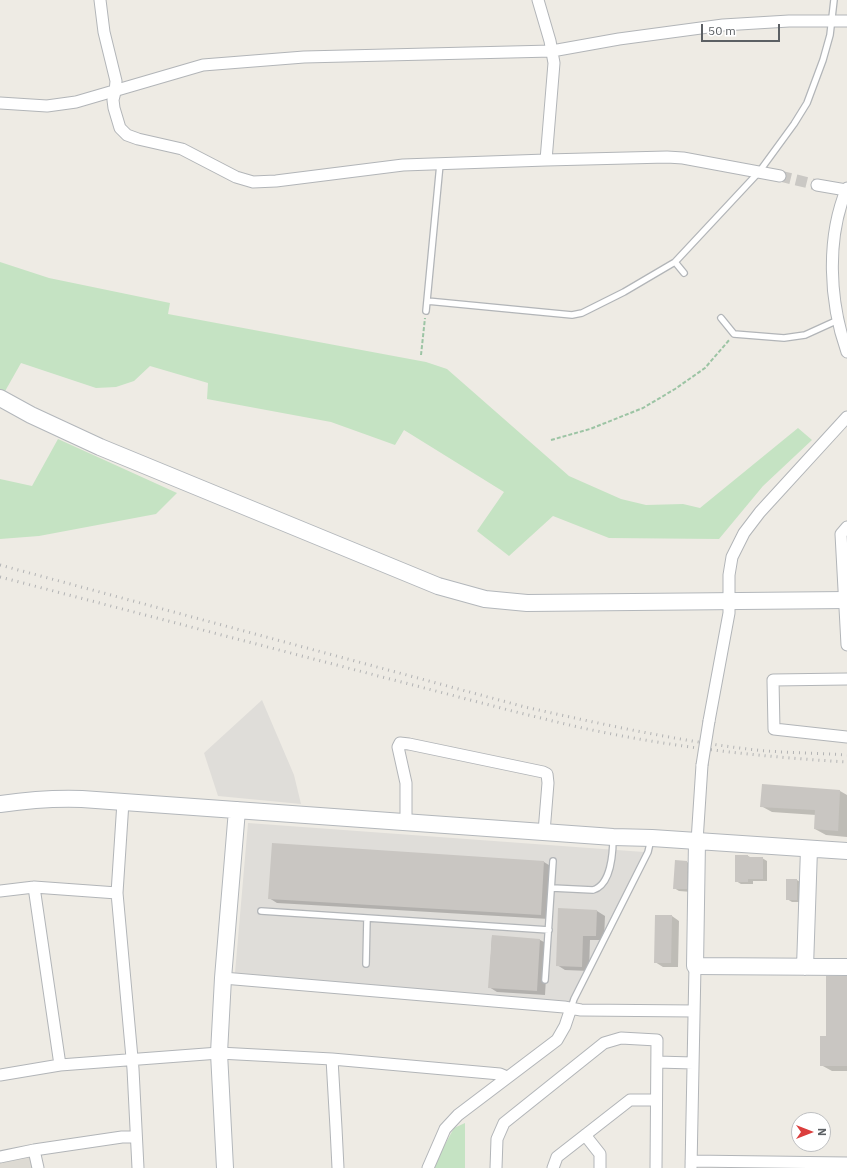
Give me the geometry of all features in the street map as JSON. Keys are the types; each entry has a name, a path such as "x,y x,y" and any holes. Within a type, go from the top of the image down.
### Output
{"street":[{"path":"100,0 104,32 116,81 116,92 113,100 120,128 127,135 182,150 236,177 253,182 276,181 403,165 667,157 683,158 780,176"},
{"path":"538,0 554,62 546,160"},
{"path":"0,102 47,106 76,102 116,92 203,65 304,57 552,51 619,39 723,25 789,21 847,21"},
{"path":"817,185 847,189 840,206 833,244 833,275 838,320 847,352"},
{"path":"0,398 31,415 100,447 295,528 444,588 485,599 527,603 846,600"},
{"path":"847,417 760,512 744,533 732,557 729,575 729,613 702,765 697,841 691,1164 780,1165 847,1163"},
{"path":"847,527 841,534 846,600 847,645"},
{"path":"847,679 773,680 774,729 847,737"},
{"path":"406,823 406,783 398,747 400,743 547,774 548,783 544,832"},
{"path":"0,804 50,798 82,799 406,823 847,851"},
{"path":"123,802 117,893 132,1059 138,1168"},
{"path":"225,1168 219,1053 223,978 237,810"},
{"path":"805,967 809,849"},
{"path":"0,891 34,887 117,893"},
{"path":"34,887 60,1065"},
{"path":"695,966 847,967"},
{"path":"223,978 564,1007 581,1010 694,1011"},
{"path":"428,1168 445,1129 458,1115 557,1040 565,1026 571,1008"},
{"path":"496,1168 497,1139 504,1123 604,1043 621,1038 657,1040 656,1168"},
{"path":"0,1075 60,1065 219,1053 332,1059 481,1072 500,1074 507,1077"},
{"path":"332,1059 338,1168"},
{"path":"657,1062 693,1063"},
{"path":"553,1168 557,1157 630,1100 656,1100"},
{"path":"585,1135 600,1154 600,1168"},
{"path":"0,1157 34,1150 122,1137 136,1137"},
{"path":"34,1150 38,1168"}],"lane":[{"path":"426,301 572,316 582,313 624,292 676,262 759,172 785,136 806,103 823,60 832,20 834,0"},
{"path":"426,311 440,163"},
{"path":"676,262 684,273"},
{"path":"721,318 734,334 784,338 805,335 838,320"},
{"path":"552,888 597,889 601,885 610,868 613,837"},
{"path":"571,1008 574,999 648,852 652,838"},
{"path":"545,980 553,861"},
{"path":"262,911 549,930"},
{"path":"366,964 367,918"}],"path":[{"path":"421,355 426,311"},
{"path":"551,440 590,428 643,408 676,389 705,368 734,334"}],"shaded area":[{"path":"262,700 294,775 301,804 218,796 204,753"},
{"path":"248,823 644,852 569,1002 235,973"},
{"path":"26,1156 32,1159 34,1168 0,1168 0,1162"}],"green space":[{"path":"0,262 49,278 170,303 168,314 426,362 447,369 569,476 621,499 646,505 683,504 700,508 798,428 812,440 763,486 719,539 609,538 553,516 509,556 477,531 504,492 404,430 395,445 331,422 207,399 208,383 150,366 134,381 116,387 96,388 21,363 4,393 0,391"},
{"path":"58,439 177,493 156,514 39,536 0,539 0,479 32,486"},
{"path":"465,1123 465,1168 432,1168 454,1128"}],"building":[{"path":"762,784 840,790 838,831 814,829 815,810 760,807"},
{"path":"272,843 544,861 541,915 268,899"},
{"path":"735,855 763,857 763,879 748,879 748,882 735,882"},
{"path":"675,860 687,861 687,889 673,889"},
{"path":"786,879 797,879 797,900 786,900"},
{"path":"558,908 597,910 596,936 583,936 582,967 556,966"},
{"path":"655,915 672,915 671,963 654,963"},
{"path":"492,935 540,939 537,991 488,988"},
{"path":"826,976 847,976 847,1066 820,1066 820,1036 826,1036"}],"tunnel":[{"path":"780,176 817,185"}],"railway":[{"path":"0,565 525,707 582,720 640,732 756,750 847,755"},
{"path":"0,577 520,713 587,729 628,737 721,751 847,762"}]}
